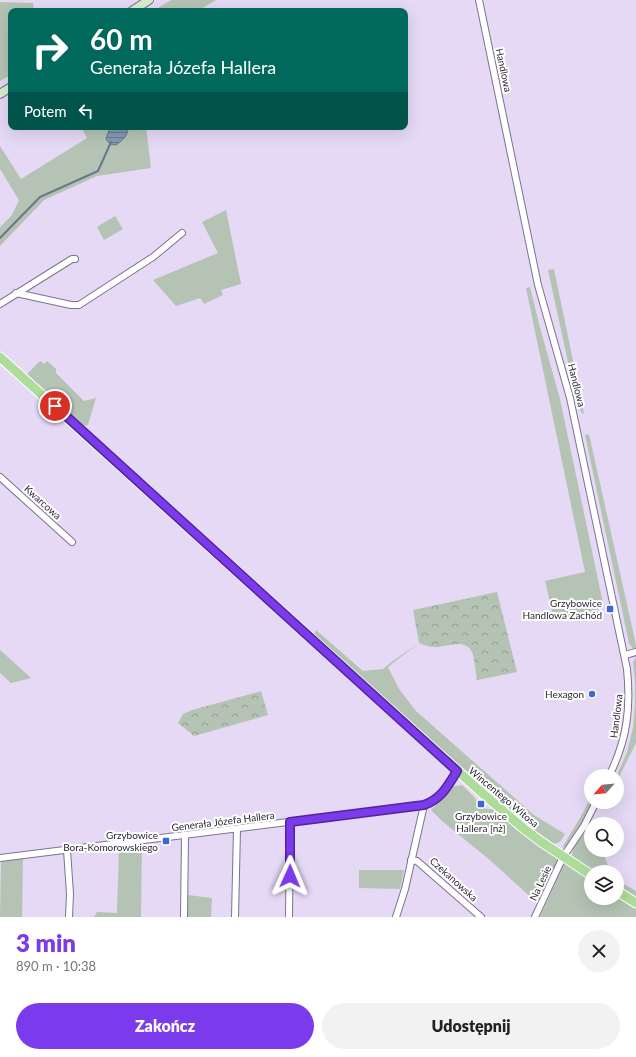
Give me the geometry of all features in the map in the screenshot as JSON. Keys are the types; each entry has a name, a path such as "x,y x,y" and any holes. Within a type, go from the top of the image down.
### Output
{"main road":[{"path":"137,8 150,0"},
{"name":"Wincentego Witosa","path":"0,357 457,771 523,828 584,870"},
{"path":"624,895 636,903"}],"street":[{"name":"Handlowa","path":"479,0 536,278 570,398 625,656 629,686 629,711 623,744 613,769"},
{"path":"16,293 71,305 79,304 153,257 182,233"},
{"path":"0,304 72,259 75,259"},
{"name":"Kwarcowa","path":"0,477 72,542"},
{"path":"625,656 636,652"},
{"name":"Generała Józefa Hallera","path":"0,858 424,805 432,802 442,794 457,771"},
{"path":"396,917 405,889 424,805"},
{"path":"563,857 584,826 592,809"},
{"path":"289,917 290,822"},
{"path":"235,917 237,829"},
{"path":"184,917 185,836"},
{"path":"67,850 70,894 69,917"},
{"name":"Na Lesie","path":"535,917 563,857"},
{"name":"Czekanowska","path":"411,860 418,861 481,917"}],"green space":[{"path":"171,0 216,0 203,8 158,8"},
{"path":"0,2 33,3 34,8 8,8 8,77 0,81"},
{"path":"83,130 146,130 151,168 97,176 44,200 0,246 0,227 12,215 19,200 0,169 0,146 21,179 87,138"},
{"path":"226,210 241,284 221,290 223,295 204,304 200,298 176,306 153,280 218,253 202,222"},
{"path":"115,216 123,229 104,240 97,227"},
{"path":"554,269 584,414 581,412 570,371 548,270"},
{"path":"530,287 560,399 604,608 554,619 545,581 585,572 526,288"},
{"path":"40,361 44,364 47,361 56,369 56,373 84,401 96,398 88,425 81,426 27,374"},
{"path":"589,434 636,649 633,649 629,643 585,435"},
{"path":"497,592 517,672 477,680 473,654 469,648 460,644 432,647 419,643 413,610"},
{"path":"316,630 363,671 383,669 419,643 388,667 399,689 416,711 534,815 565,834 560,842 554,844 528,825 504,805 490,789 447,756 314,635"},
{"path":"0,650 31,678 11,683 0,673"},
{"path":"636,658 636,743 623,769 620,769 627,752 633,728 635,682 633,662"},
{"path":"261,691 268,715 194,736 178,723 183,714 192,710"},
{"path":"462,785 482,806 486,809 493,809 559,859 537,903 491,861 442,821 431,810 444,798 451,787"},
{"path":"585,809 590,809 576,835 567,845 562,848"},
{"path":"584,833 584,857 605,857 608,865 584,866 575,860 572,855 573,848"},
{"path":"142,844 141,917 94,917 97,912 117,913 119,848"},
{"path":"23,858 22,917 0,917 1,862"},
{"path":"565,862 584,874 584,905 624,905 624,900 636,908 636,917 540,917"},
{"path":"359,870 404,870 400,889 359,888"},
{"path":"624,884 636,891 636,897 624,890"},
{"path":"188,895 212,898 211,917 188,917"}],"water":[{"path":"109,130 128,130 125,138 116,145 110,144 106,139"}],"waterway":[{"path":"0,238 40,197 98,171 111,142"}],"place":[{"name":"Grzybowice Handlowa Zachód","path":"610,609"},
{"name":"Hexagon","path":"592,694"},
{"name":"Grzybowice Hallera [nż]","path":"481,804"},
{"name":"Grzybowice Bora-Komorowskiego","path":"166,841"}],"route":[{"path":"55,406 457,771 442,794 432,802 424,805 290,822 290,876"}]}
